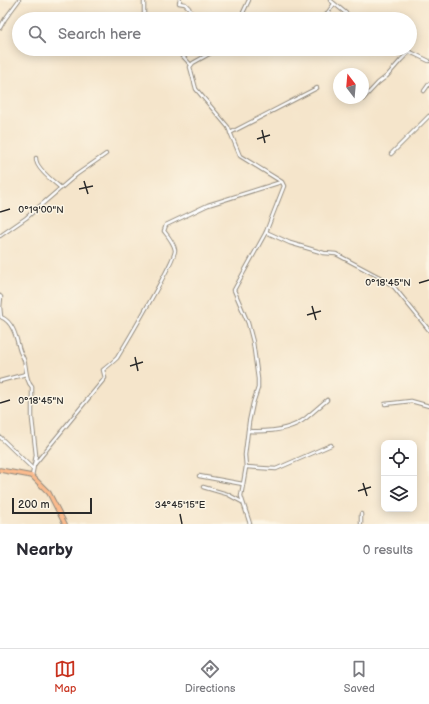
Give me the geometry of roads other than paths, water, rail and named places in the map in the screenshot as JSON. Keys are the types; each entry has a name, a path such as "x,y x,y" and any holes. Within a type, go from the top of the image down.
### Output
{"main road":[{"path":"0,470 32,476 48,493 64,524"}],"street":[{"path":"0,28 19,0"},
{"path":"144,0 144,12"},
{"path":"180,0 179,3 185,4 190,12"},
{"path":"243,12 249,0"},
{"path":"330,0 344,12"},
{"path":"328,12 334,4"},
{"path":"183,56 191,65"},
{"path":"191,65 206,56"},
{"path":"369,93 405,56"},
{"path":"417,56 429,61"},
{"path":"191,65 190,70 196,89 228,127 237,153 282,182 284,186 266,232 234,290 248,323 258,372 258,388 251,412 248,431 246,467 241,496 250,524"},
{"path":"424,92 429,84"},
{"path":"230,133 317,88"},
{"path":"391,154 429,116"},
{"path":"0,236 26,218 76,175 106,154"},
{"path":"36,158 36,163 39,167 61,188"},
{"path":"34,465 105,378 103,370 116,359 144,313 175,252 174,246 164,231 166,225 208,205 282,182"},
{"path":"266,232 286,242 336,254 383,279 394,287 429,330"},
{"path":"0,296 1,317 8,320 15,332 19,349 24,360 28,383 32,387 32,419 36,446 32,476"},
{"path":"0,381 27,374"},
{"path":"248,431 269,432 291,426 305,419 328,400"},
{"path":"385,404 411,401 429,406"},
{"path":"0,437 33,470"},
{"path":"246,467 276,469 332,445"},
{"path":"199,476 244,484"},
{"path":"203,487 227,494 243,503"},
{"path":"361,514 361,524"}]}
